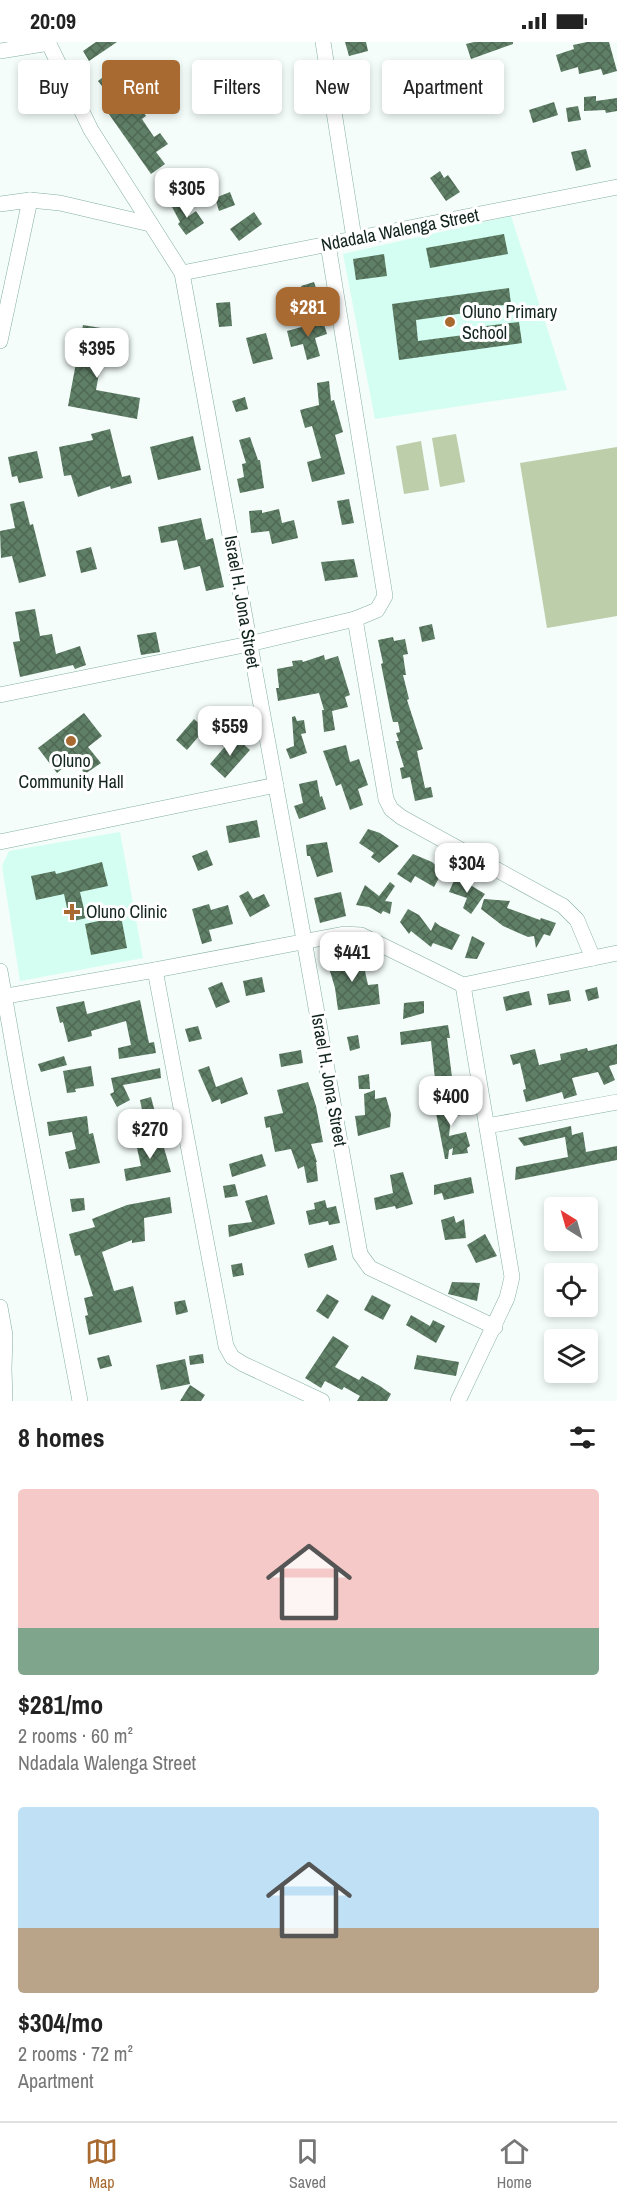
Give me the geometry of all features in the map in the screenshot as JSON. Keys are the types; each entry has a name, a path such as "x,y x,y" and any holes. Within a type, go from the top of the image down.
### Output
{"street":[{"path":"0,51 48,42"},
{"name":"Israel H. Jona Street","path":"48,42 91,130 182,273 360,1254 370,1268 495,1327"},
{"path":"323,42 354,238"},
{"name":"Ndadala Walenga Street","path":"182,273 617,187"},
{"path":"0,204 30,200 60,202 150,224"},
{"path":"0,341 30,200"},
{"path":"0,695 249,644 355,619 377,610 385,596 328,244"},
{"path":"355,619 386,799 391,809 401,817 563,906 577,920 593,958"},
{"path":"0,843 276,785"},
{"path":"2,997 344,934 361,935 463,985 617,953"},
{"path":"0,970 2,997 80,1401"},
{"path":"154,970 226,1346 232,1357 243,1364 322,1401"},
{"path":"458,1401 495,1327 507,1298 512,1277 463,985"},
{"path":"487,1126 617,1102"},
{"path":"0,1307 5,1335 2,1370 5,1401"}],"shaded area":[{"name":"Oluno Primary School","path":"511,216 567,390 375,419 343,254"},
{"path":"456,434 465,482 440,487 432,438"},
{"path":"421,441 429,490 404,494 396,446"},
{"path":"617,447 617,616 547,628 520,463"},
{"name":"Oluno Clinic","path":"120,832 143,958 20,981 2,866 9,851"}],"building":[{"path":"96,42 117,42 90,60 83,51"},
{"path":"345,42 366,42 368,51 349,56"},
{"path":"513,42 513,44 471,59 466,44"},
{"path":"587,42 609,42 617,71 603,75 601,69 579,74 578,67 561,72 556,55 574,49 573,45"},
{"path":"596,96 596,101 617,98 617,111 606,113 605,110 584,111 584,97"},
{"path":"554,102 558,115 533,123 529,110"},
{"path":"578,106 581,120 568,122 566,108"},
{"path":"109,114 145,114 146,116 142,119 154,137 160,133 168,144 156,152 165,164 151,174"},
{"path":"586,149 591,167 576,171 571,152"},
{"path":"440,171 444,178 448,175 460,192 446,201 430,178"},
{"path":"230,192 235,205 219,211 215,198"},
{"path":"182,202 189,216 196,211 204,223 186,235 178,224 180,222 172,207"},
{"path":"254,212 262,224 239,241 230,229"},
{"path":"504,234 508,254 430,268 426,248"},
{"path":"384,254 387,276 356,280 353,259"},
{"path":"314,282 320,300 307,304 301,286"},
{"path":"509,288 511,304 416,320 418,341 479,333 478,327 519,322 522,343 399,360 392,304"},
{"path":"230,302 232,326 219,327 216,303"},
{"path":"323,321 327,334 315,338 320,356 307,360 303,344 291,347 287,331"},
{"path":"83,325 107,329 96,390 140,398 137,419 68,406"},
{"path":"266,333 273,359 253,364 246,338"},
{"path":"329,381 331,401 334,400 343,432 335,435 345,474 312,482 307,462 321,458 312,426 305,428 300,410 319,405 317,383"},
{"path":"245,397 248,409 236,412 232,401"},
{"path":"110,429 122,477 130,475 132,483 111,489 110,486 78,497 71,475 64,476 59,447 93,440 91,434"},
{"path":"193,436 201,470 158,480 150,447"},
{"path":"250,437 258,460 260,460 264,488 240,493 237,479 244,477 242,464 246,463 239,440"},
{"path":"37,451 43,478 19,483 17,476 12,477 8,457"},
{"path":"349,499 354,523 342,525 337,501"},
{"path":"24,501 30,525 33,524 46,576 19,583 12,556 1,558 0,531 15,528 10,504"},
{"path":"279,509 282,523 294,520 298,538 272,544 269,531 251,533 249,511 262,510 262,513"},
{"path":"201,518 206,540 213,538 224,587 206,591 200,566 184,570 177,540 161,543 158,527"},
{"path":"91,547 97,569 81,573 76,551"},
{"path":"354,559 358,577 325,581 321,562"},
{"path":"35,609 40,636 52,634 56,654 80,646 86,665 75,669 73,665 20,677 13,642 20,641 15,612"},
{"path":"432,624 435,639 422,642 419,627"},
{"path":"156,632 160,652 141,655 137,635"},
{"path":"393,637 394,641 405,639 408,654 403,655 406,675 403,675 409,699 407,700 423,749 417,751 425,788 431,787 433,797 415,801 410,777 402,779 400,768 404,767 396,741 399,741 396,733 400,732 398,722 393,722 381,664 383,663 378,640"},
{"path":"324,655 325,660 338,656 350,695 345,697 348,707 332,711 335,730 324,732 322,710 324,710 319,693 278,701 276,688 279,688 277,669 293,666 292,661 302,660 303,662"},
{"name":"Oluno Community Hall","path":"84,713 102,736 88,747 101,763 85,774 74,759 57,773 38,748"},
{"path":"295,716 297,721 304,720 306,733 301,734 307,753 290,759 286,749 294,746 292,717"},
{"path":"194,719 205,729 187,750 176,740"},
{"path":"234,736 250,750 225,778 210,764"},
{"path":"346,745 350,762 359,759 368,785 358,789 363,805 350,810 341,784 336,786 323,751"},
{"path":"317,780 320,797 322,796 326,809 299,819 294,806 303,803 299,784"},
{"path":"257,820 260,837 229,843 226,826"},
{"path":"368,829 380,833 399,846 379,863 371,857 374,853 359,843"},
{"path":"327,842 333,872 317,877 310,856 307,856 306,845"},
{"path":"207,850 213,865 198,871 192,856"},
{"path":"413,854 432,862 439,868 436,875 439,878 434,887 415,876 411,883 397,874"},
{"path":"102,862 108,886 80,892 86,918 70,922 64,894 36,900 31,876 55,871 56,874"},
{"path":"456,876 468,881 467,883 485,894 471,914 463,908 467,898 449,892"},
{"path":"390,882 395,886 385,901 392,902 390,914 383,911 381,914 369,907 356,905 365,885 379,896"},
{"path":"248,891 253,899 264,894 270,906 250,917 239,896"},
{"path":"341,892 346,916 320,923 314,898"},
{"path":"484,899 510,901 507,908 540,920 541,918 556,923 550,936 544,934 536,948 534,936 528,937 503,926 481,909"},
{"path":"209,904 211,910 228,905 233,924 209,930 212,941 202,944 192,909"},
{"path":"408,909 419,915 431,931 435,922 460,935 452,950 433,943 431,947 411,931 409,934 400,922"},
{"path":"121,916 127,948 91,955 85,924"},
{"path":"472,936 485,943 477,959 465,958"},
{"path":"361,953 368,985 378,984 380,1004 338,1010 335,988 327,961"},
{"path":"262,977 265,992 246,996 243,981"},
{"path":"222,982 230,1002 216,1008 208,988"},
{"path":"597,987 599,998 588,1001 585,990"},
{"path":"569,990 571,1001 549,1005 547,994"},
{"path":"529,991 532,1005 506,1011 503,997"},
{"path":"140,1000 149,1043 154,1042 156,1053 119,1059 118,1048 131,1045 126,1021 91,1031 92,1036 68,1042 56,1007 84,1001 87,1014"},
{"path":"424,1001 424,1013 403,1019 404,1003"},
{"path":"448,1025 450,1038 447,1038 452,1077 435,1079 431,1041 401,1045 400,1032"},
{"path":"198,1026 202,1039 189,1042 185,1029"},
{"path":"358,1035 360,1048 350,1051 347,1037"},
{"path":"617,1044 617,1064 609,1066 615,1080 604,1085 598,1072 572,1078 577,1095 564,1099 562,1092 526,1102 523,1090 526,1089 520,1063 513,1065 510,1055 535,1049 539,1065 561,1060 560,1054 587,1048 588,1051"},
{"path":"301,1050 303,1063 281,1067 279,1054"},
{"path":"64,1056 67,1065 41,1072 38,1064"},
{"path":"91,1066 94,1086 75,1089 76,1092 67,1093 63,1071"},
{"path":"209,1066 216,1087 242,1077 248,1094 221,1104 220,1099 212,1102 198,1070"},
{"path":"160,1068 161,1078 123,1085 130,1100 117,1107 110,1094 114,1092 111,1078"},
{"path":"369,1074 370,1089 359,1089 358,1076"},
{"path":"308,1082 316,1106 323,1142 311,1144 317,1162 318,1181 307,1183 304,1166 298,1169 291,1149 275,1152 270,1127 266,1128 264,1117 283,1113 277,1090"},
{"path":"375,1090 375,1099 386,1097 391,1114 390,1127 358,1136 355,1116 365,1115 364,1094"},
{"path":"151,1097 156,1116 144,1119 140,1100"},
{"path":"464,1099 466,1114 451,1117 449,1136 466,1132 470,1146 467,1148 468,1153 452,1155 453,1148 449,1150 448,1159 445,1159 434,1103"},
{"path":"87,1116 89,1134 93,1133 100,1163 69,1169 65,1152 76,1149 72,1132 49,1136 47,1122"},
{"path":"571,1126 572,1135 583,1132 586,1152 617,1146 617,1160 515,1180 516,1167 568,1157 565,1137 524,1146 518,1138"},
{"path":"160,1134 171,1172 126,1181 124,1169 141,1166 137,1148 142,1147 140,1139"},
{"path":"262,1154 266,1166 232,1177 229,1164"},
{"path":"403,1172 413,1204 396,1209 395,1206 376,1210 374,1198 393,1193 390,1175"},
{"path":"471,1177 474,1193 444,1200 442,1193 434,1195 434,1185"},
{"path":"235,1184 238,1196 225,1198 223,1186"},
{"path":"267,1195 275,1224 229,1237 228,1225 252,1222 245,1201"},
{"path":"170,1197 172,1213 144,1218 145,1241 132,1243 132,1240 102,1252 114,1291 133,1286 142,1322 89,1335 84,1298 93,1296 80,1255 75,1256 69,1234 95,1227 92,1219 127,1205"},
{"path":"84,1198 85,1210 72,1212 70,1199"},
{"path":"325,1200 327,1208 336,1206 340,1223 329,1225 328,1221 309,1225 306,1211 315,1209 314,1203"},
{"path":"454,1216 456,1223 464,1219 466,1238 445,1240 441,1220"},
{"path":"485,1234 497,1256 476,1263 467,1245"},
{"path":"333,1245 337,1260 308,1268 304,1254"},
{"path":"242,1263 244,1275 233,1277 231,1265"},
{"path":"452,1282 480,1283 477,1301 448,1294"},
{"path":"327,1294 339,1301 328,1319 316,1311"},
{"path":"372,1295 391,1305 383,1320 364,1310"},
{"path":"185,1300 188,1312 176,1315 174,1302"},
{"path":"411,1315 430,1326 433,1320 445,1326 436,1343 406,1325"},
{"path":"333,1336 349,1346 335,1367 359,1380 362,1376 380,1386 391,1394 387,1401 357,1401 360,1396 344,1387 342,1390 325,1381 321,1388 305,1378"},
{"path":"203,1354 204,1363 190,1365 189,1356"},
{"path":"109,1355 112,1366 100,1369 97,1358"},
{"path":"417,1355 459,1362 456,1376 414,1369"},
{"path":"185,1359 190,1384 161,1390 156,1365"},
{"path":"190,1385 205,1395 201,1401 180,1401"}],"place":[{"name":"Oluno Primary School","path":"450,322"},
{"name":"Oluno Community Hall","path":"71,741"},
{"name":"Oluno Clinic","path":"72,912"}]}
